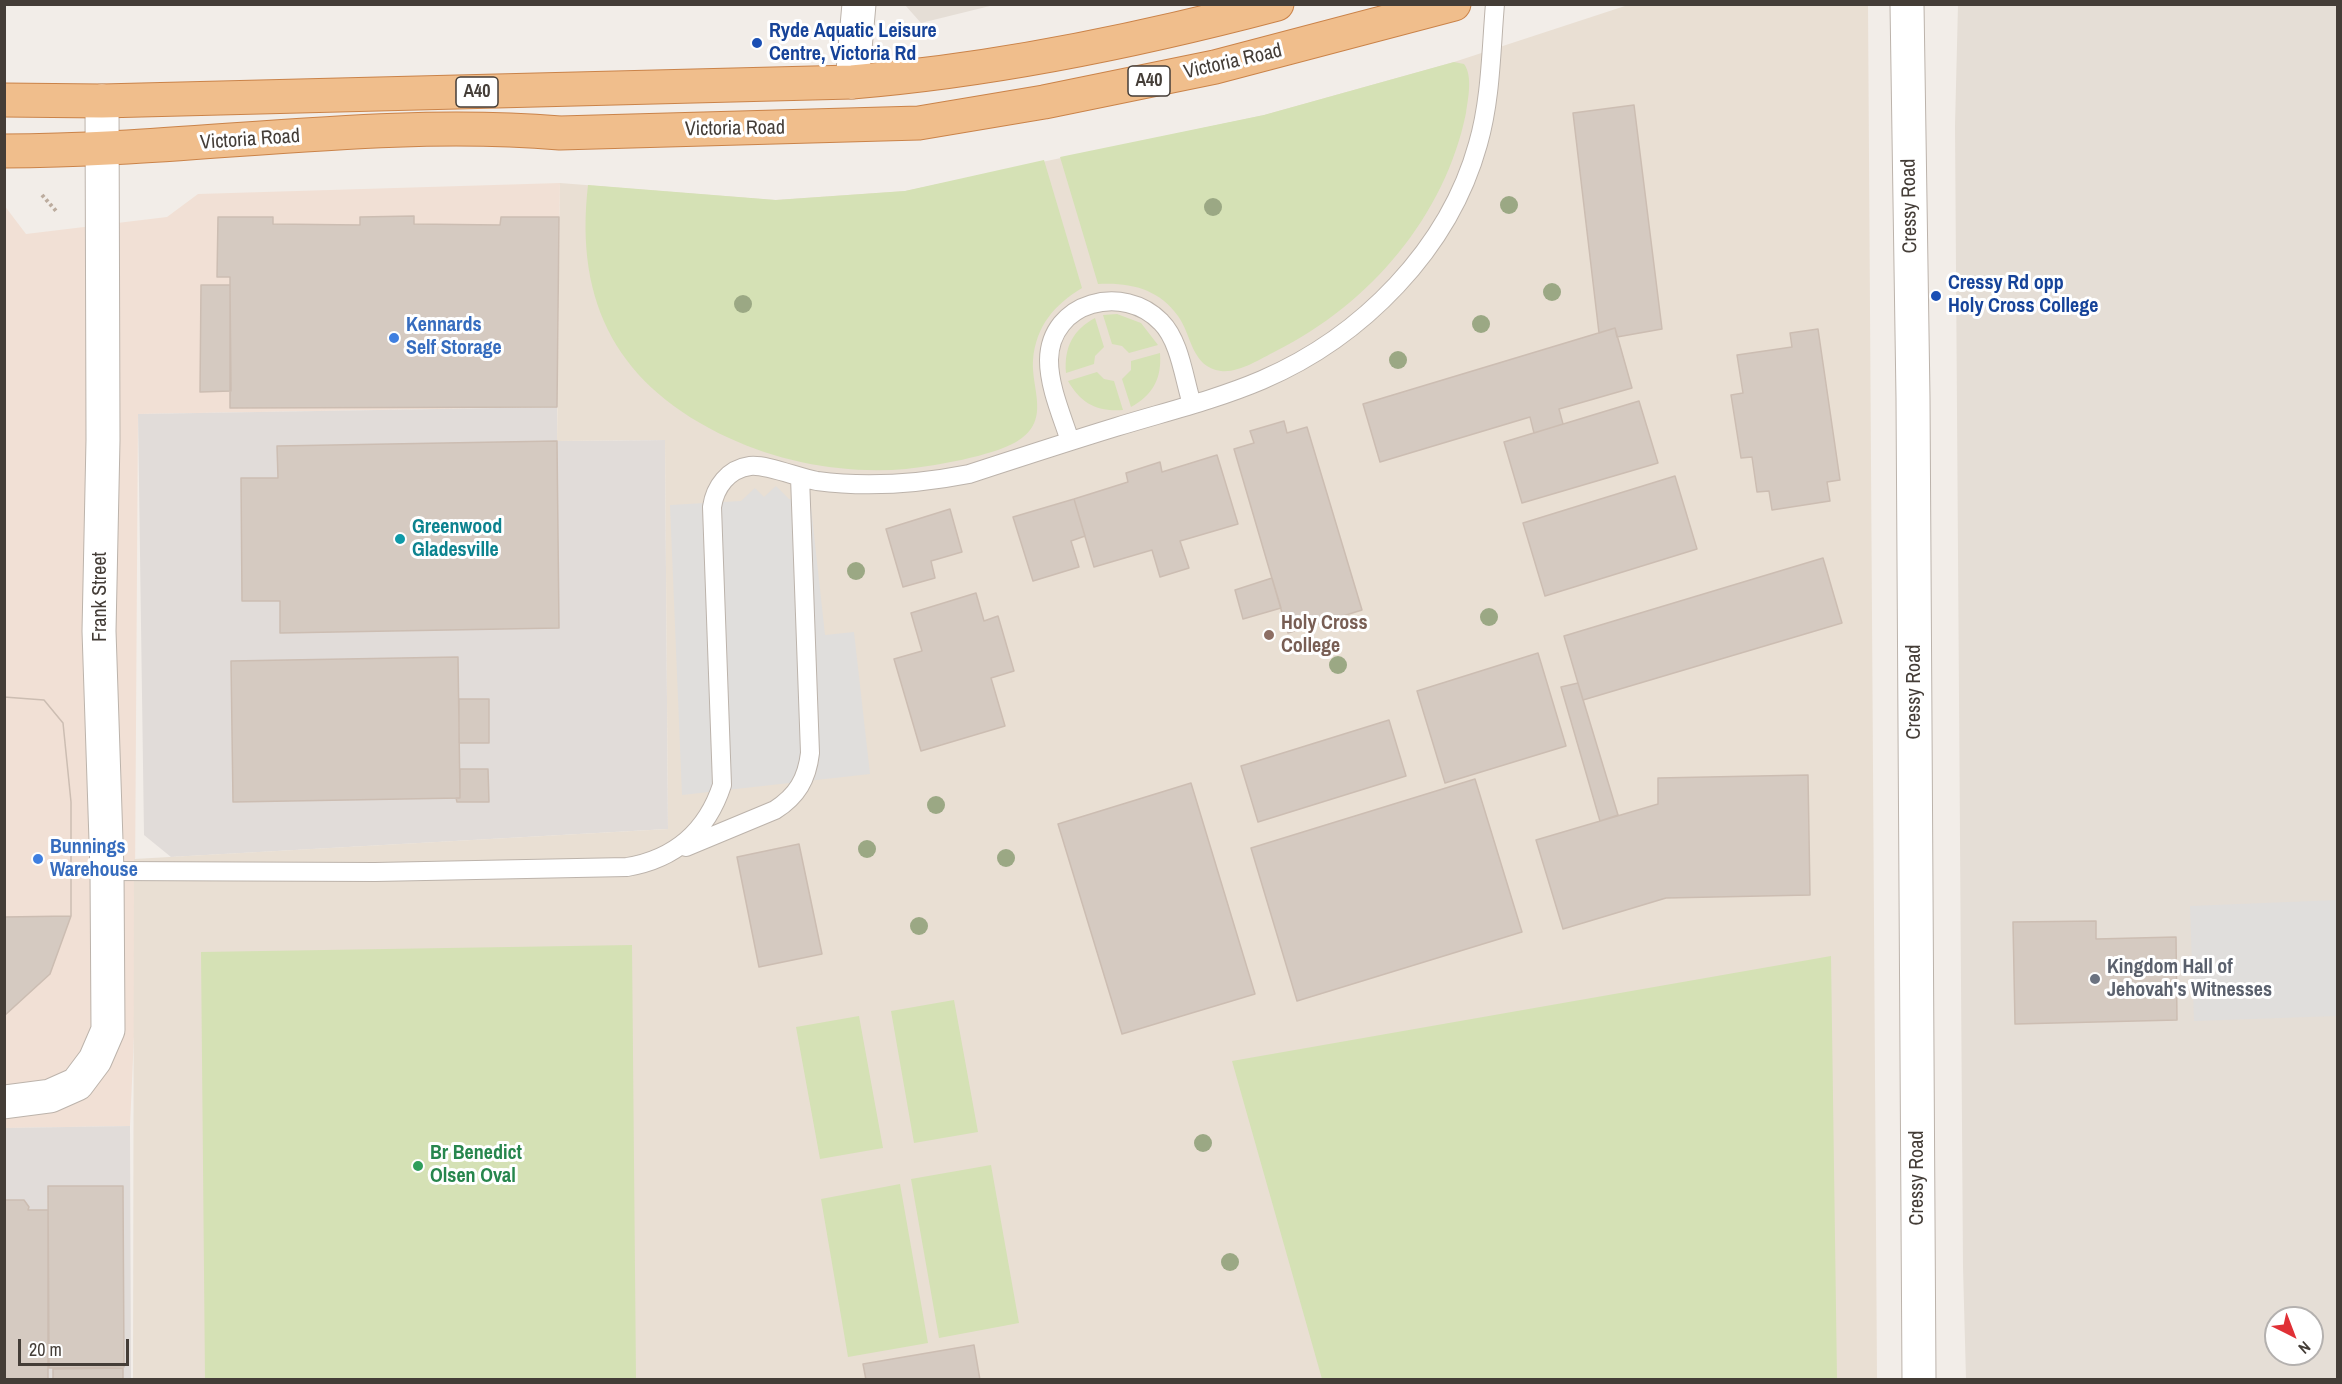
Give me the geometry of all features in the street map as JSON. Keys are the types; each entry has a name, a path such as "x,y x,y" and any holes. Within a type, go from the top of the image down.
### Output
{"highway":[{"name":"Victoria Road","path":"4,100 102,101 852,82 940,75 1113,45 1277,4"},
{"name":"Victoria Road","path":"4,151 100,150 371,130 504,128 560,133 919,123 1044,102 1215,67 1454,4"}],"street":[{"path":"852,82 859,4"},
{"name":"Cressy Road","path":"1908,4 1913,398 1919,1380"},
{"name":"Frank Street","path":"4,1102 50,1096 77,1084 95,1060 108,1030 107,871 99,631 103,441 103,212 100,150 102,101"}],"lane":[{"path":"664,857 695,835 711,812 722,785 712,507 714,495 727,476 749,466 761,466 800,477 855,485 931,481 969,474 1192,404 1264,379 1298,362 1330,342 1388,293 1435,238 1453,208 1479,143 1486,110 1495,4"},
{"path":"1070,441 1052,381 1049,359 1054,338 1067,319 1084,306 1105,299 1128,301 1148,309 1164,325 1174,344 1192,404"},
{"path":"107,871 375,872 616,867 646,864 775,810 787,803 804,780 810,753 800,477"}],"path":[{"path":"42,195 57,212"}],"shaded area":[{"path":"905,5 994,5 921,23"},
{"name":"Holy Cross College","path":"1628,5 1868,5 1877,1379 133,1380 134,859 668,829 665,440 557,441 560,183 775,200 905,191 1264,115 1454,62"},
{"path":"1958,5 2337,5 2337,1379 1966,1379 1963,1267 1955,126"},
{"path":"560,183 557,407 138,414 134,1036 130,1126 5,1128 4,205 26,234 167,217 198,194"},
{"path":"557,407 557,441 665,440 668,829 171,857 144,835 138,414"},
{"path":"776,486 789,499 810,498 825,635 854,632 870,774 682,795 670,505 741,501 755,488 764,497"},
{"path":"2337,900 2337,1016 2194,1021 2190,906"},
{"path":"130,1126 131,1379 5,1379 4,1128"}],"green space":[{"path":"1454,62 1464,64 1467,69 1469,95 1456,151 1441,187 1421,221 1398,253 1372,282 1310,332 1249,365 1235,370 1221,371 1211,368 1198,357 1183,324 1162,299 1153,293 1132,286 1098,284 1060,157 1264,115"},
{"path":"1044,160 1082,288 1055,309 1038,337 1033,360 1037,404 1034,425 1016,442 993,452 918,468 860,470 815,465 750,447 691,417 659,394 632,367 612,337 597,304 589,268 586,228 588,185 776,200 905,191"},
{"path":"1117,314 1141,323 1158,345 1129,353 1122,346 1112,344 1103,315"},
{"path":"1095,318 1104,347 1095,356 1094,364 1066,373 1068,347 1081,328"},
{"path":"1160,353 1158,378 1145,397 1131,407 1122,379 1131,370 1131,361"},
{"path":"1097,372 1104,379 1114,381 1123,410 1097,408 1078,395 1068,381"},
{"name":"Br Benedict Olsen Oval","path":"632,945 636,1379 205,1379 201,952"},
{"path":"1831,956 1837,1379 1322,1379 1232,1061"},
{"path":"954,1000 978,1132 914,1143 891,1011"},
{"path":"859,1016 883,1148 820,1159 796,1027"},
{"path":"991,1165 1019,1323 939,1338 911,1179"},
{"path":"900,1184 928,1343 848,1357 821,1199"}],"building":[{"path":"1634,105 1662,329 1617,337 1615,328 1599,333 1573,113"},
{"name":"Kennards Self Storage","path":"414,216 414,224 500,225 501,217 559,217 557,407 230,408 230,277 217,277 218,217 273,217 273,224 360,225 360,217"},
{"path":"201,285 230,285 231,391 200,392"},
{"path":"1615,328 1632,388 1559,409 1563,424 1534,433 1530,417 1380,462 1363,404"},
{"path":"1818,329 1840,480 1827,482 1830,501 1772,510 1769,491 1757,492 1752,457 1741,458 1731,395 1743,393 1737,355 1792,347 1790,333"},
{"path":"1639,401 1658,463 1522,503 1504,442"},
{"path":"1284,421 1287,433 1307,427 1362,610 1288,633 1234,449 1254,443 1250,431"},
{"name":"Greenwood Gladesville","path":"557,441 559,628 280,633 280,601 242,601 241,478 278,478 277,446"},
{"path":"1217,455 1238,524 1180,541 1189,568 1160,577 1152,550 1094,567 1074,499 1128,482 1126,473 1160,462 1162,472"},
{"path":"1675,476 1697,549 1545,596 1523,523"},
{"path":"1074,499 1085,536 1071,541 1079,567 1033,581 1013,517"},
{"path":"950,509 962,552 931,561 935,578 903,587 886,529"},
{"path":"1823,558 1842,623 1583,700 1564,636"},
{"path":"1272,578 1281,608 1243,619 1235,590"},
{"path":"976,593 984,621 998,616 1014,671 991,678 1005,726 921,751 894,659 922,651 911,613"},
{"path":"1538,653 1566,746 1445,783 1417,691"},
{"path":"458,657 460,798 233,802 231,661"},
{"path":"1578,683 1618,815 1600,821 1561,687"},
{"name":"Bunnings Warehouse","path":"4,697 44,700 63,723 71,802 71,916 50,974 4,1016"},
{"name":"Bunnings Warehouse","path":"4,697 44,700 63,723 71,802 71,916 4,917"},
{"path":"459,699 489,699 489,743 459,743"},
{"path":"1389,720 1406,776 1258,822 1241,766"},
{"path":"460,769 488,769 489,802 457,802 456,798 460,798"},
{"path":"1808,775 1810,895 1666,898 1563,929 1536,840 1658,804 1658,778"},
{"path":"1475,779 1522,932 1297,1001 1251,848"},
{"path":"1191,783 1255,994 1122,1034 1058,824"},
{"path":"799,844 822,954 759,967 737,857"},
{"name":"Kingdom Hall of Jehovah's Witnesses","path":"2096,921 2096,939 2176,937 2177,1020 2015,1024 2013,922"},
{"path":"48,1186 123,1186 124,1367 49,1368"},
{"path":"4,1200 24,1200 29,1207 28,1210 48,1210 48,1380 4,1380"},
{"path":"974,1345 980,1380 866,1380 863,1364"},
{"path":"123,1368 123,1380 53,1380 53,1369"}],"place":[{"name":"Ryde Aquatic Leisure Centre, Victoria Rd","path":"757,43"},
{"name":"Cressy Rd opp Holy Cross College","path":"1936,296"},
{"name":"Kennards Self Storage","path":"394,338"},
{"name":"Greenwood Gladesville","path":"400,539"},
{"name":"Holy Cross College","path":"1269,635"},
{"name":"Bunnings Warehouse","path":"38,859"},
{"name":"Kingdom Hall of Jehovah's Witnesses","path":"2095,979"},
{"name":"Br Benedict Olsen Oval","path":"418,1166"}]}
